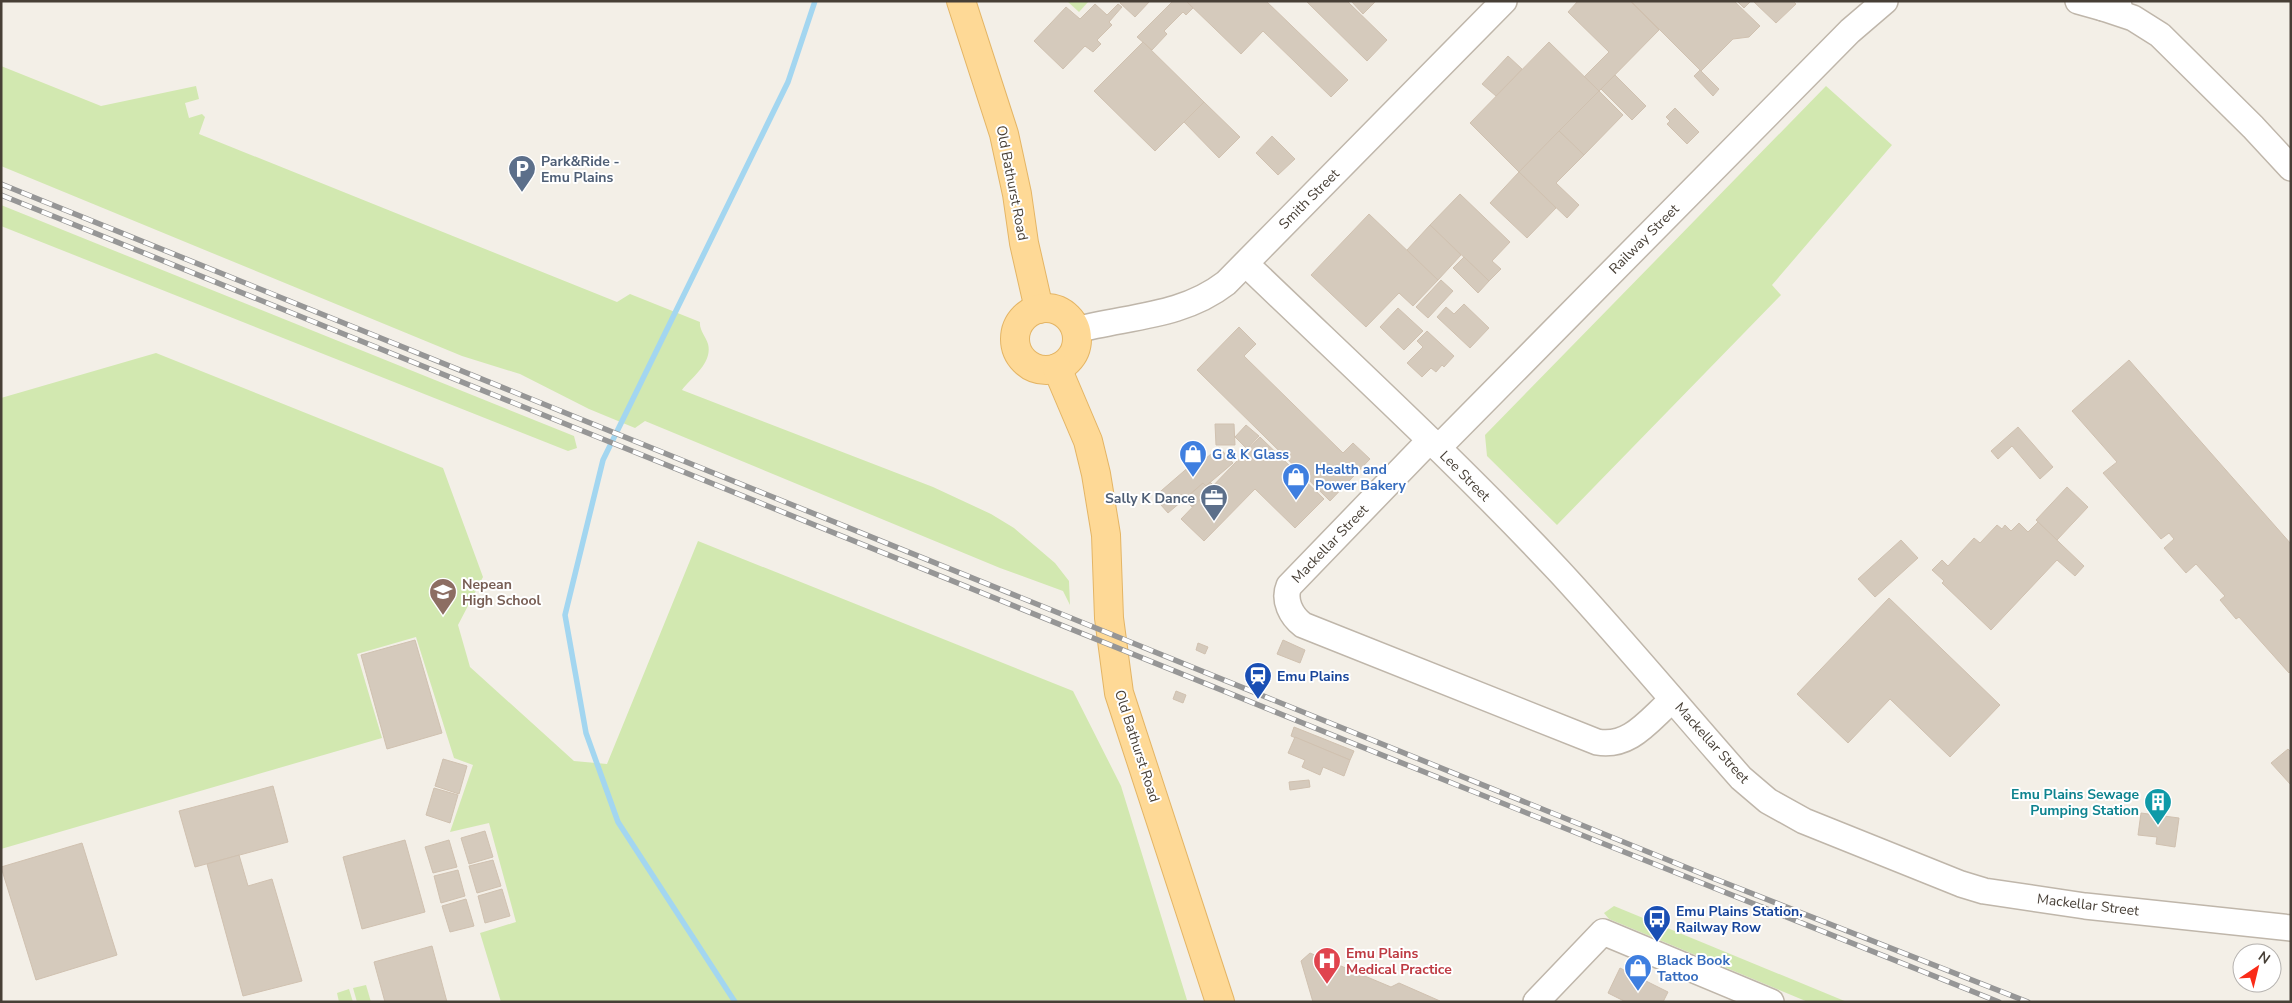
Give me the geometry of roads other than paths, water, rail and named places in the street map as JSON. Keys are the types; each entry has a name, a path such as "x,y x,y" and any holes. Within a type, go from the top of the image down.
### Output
{"main road":[{"name":"Old Bathurst Road","path":"961,1 1004,134 1017,194 1024,243 1039,309"},
{"path":"1048,308 1066,314 1076,330 1078,340 1072,357 1057,368 1048,370 1032,367 1025,362 1016,347 1015,338 1019,324 1030,312 1039,309 1048,308"},
{"name":"Old Bathurst Road","path":"1057,368 1088,441 1097,482 1106,535 1110,618 1119,693 1220,1002"}],"street":[{"name":"Smith Street","path":"1076,330 1190,305 1209,296 1246,264 1504,1"},
{"name":"Railway Street","path":"1434,444 1850,31 1885,1"},
{"path":"2078,1 2133,18 2160,34 2254,127 2291,168"},
{"path":"2103,8 2114,8 2131,1"},
{"name":"Lee Street","path":"1246,264 1434,444 1558,570 1672,700"},
{"name":"Mackellar Street","path":"1434,444 1289,586 1286,597 1296,620 1312,629 1597,742 1608,744 1626,740 1672,700 1741,778 1768,801 1804,821 1961,884 1984,891 2085,906 2291,928"},
{"path":"1536,1002 1603,932 1770,1002"}],"waterway":[{"path":"735,1002 618,822 586,733 565,615 603,460 788,82 815,1"}],"railway":[{"path":"1,184 1705,875 2028,1002"},
{"path":"1,195 1357,745 1999,1002"}],"place":[{"name":"Park&Ride - Emu Plains","path":"522,193"},
{"name":"G & K Glass","path":"1193,478"},
{"name":"Health and Power Bakery","path":"1296,501"},
{"name":"Sally K Dance","path":"1214,522"},
{"name":"Nepean High School","path":"443,616"},
{"name":"Emu Plains","path":"1258,700"},
{"name":"Emu Plains Sewage Pumping Station","path":"2158,826"},
{"name":"Emu Plains Station, Railway Row","path":"1657,943"},
{"name":"Emu Plains Medical Practice","path":"1327,985"},
{"name":"Black Book Tattoo","path":"1638,992"}]}
